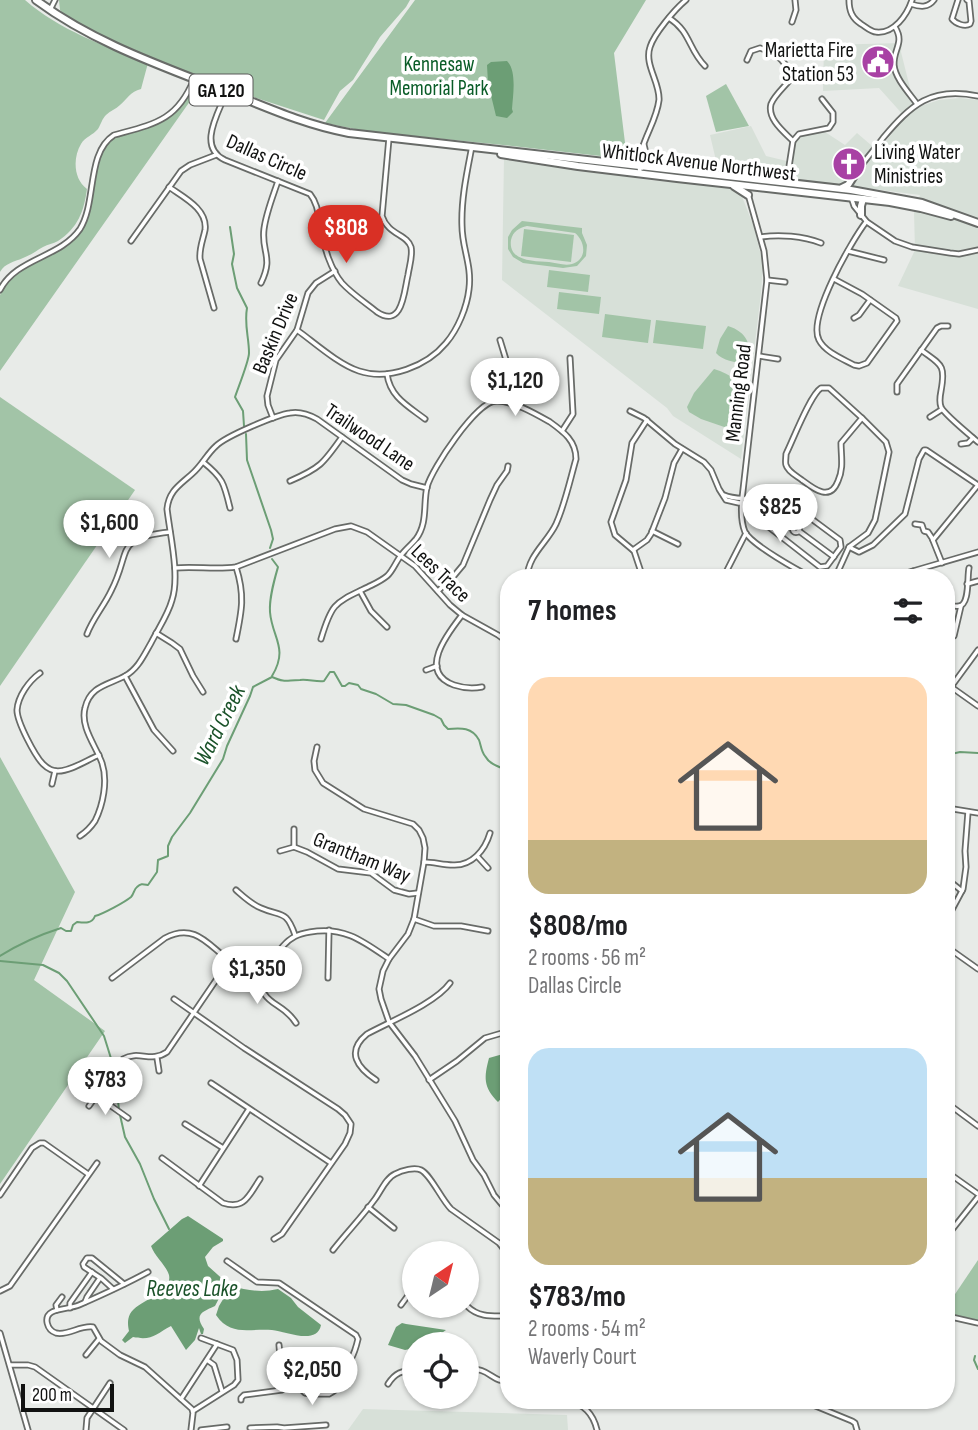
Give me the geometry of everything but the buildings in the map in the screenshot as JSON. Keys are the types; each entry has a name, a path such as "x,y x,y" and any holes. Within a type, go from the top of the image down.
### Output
{"highway":[{"name":"GA 120","path":"36,0 50,10"},
{"name":"Whitlock Avenue Northwest","path":"50,10 105,42 316,126 578,166 641,168 839,189 863,199 921,208 978,225"},
{"name":"Whitlock Avenue Northwest","path":"641,168 696,180 729,184 746,181 756,187 851,194 922,203 978,225"},
{"path":"839,189 848,185 855,174"},
{"path":"696,180 715,178 794,184"},
{"path":"729,184 748,196 756,187"},
{"path":"861,215 863,199"}],"street":[{"path":"50,10 55,0"},
{"path":"641,168 644,144 659,98 648,52 669,18 686,0"},
{"path":"792,22 796,7 794,0"},
{"path":"849,0 851,15 874,32 894,27 912,2 924,6 934,0"},
{"path":"958,0 952,19 965,26 971,21 967,0"},
{"path":"669,18 684,30 695,54 705,66"},
{"path":"894,27 900,36 895,69 916,104"},
{"path":"747,60 751,51 760,48 781,59 788,68 789,81 773,100 771,109 776,124 793,141"},
{"path":"0,290 4,282 18,269 63,245 79,229 90,201 100,152 107,139 169,116 178,107 194,79"},
{"name":"Dallas Circle","path":"227,92 210,137 216,155 305,191 314,198 322,235 335,271 344,285 383,315 392,315 401,308 412,250 407,241 387,228 382,216 388,138"},
{"path":"978,96 940,95 916,104 900,118 855,174 851,194 867,222 904,245 959,254 978,250"},
{"path":"794,184 788,173 793,141 799,134 829,128 832,122 833,113 821,99"},
{"path":"297,330 350,368 370,374 416,366 445,344 460,319 470,282 462,224 471,148"},
{"path":"131,241 185,168 216,155"},
{"path":"777,181 788,173"},
{"path":"261,283 268,262 264,229 278,181"},
{"name":"Manning Road","path":"746,181 766,257 767,280 742,501 742,518 746,533"},
{"path":"169,187 204,217 205,228 200,255 214,307"},
{"path":"834,279 870,300 897,321 867,363 859,366 830,351 818,339 817,332 820,309 834,279 854,238 867,222"},
{"path":"761,237 780,236 821,243"},
{"path":"848,251 884,260"},
{"name":"Baskin Drive","path":"273,418 267,396 274,364 297,330 308,293 316,283 335,271"},
{"path":"767,280 785,282"},
{"path":"854,318 870,300"},
{"path":"897,392 897,384 937,328 948,326"},
{"path":"495,401 496,384 506,363 500,341"},
{"path":"921,350 943,369 941,410 978,442"},
{"path":"759,356 778,359"},
{"path":"562,431 573,414 570,358"},
{"path":"387,373 394,395 425,419"},
{"path":"839,569 849,547 868,533 875,520 889,452 886,443 862,418 829,388 817,390 786,454 786,467 820,492 831,490 838,481 843,463 841,443 862,418"},
{"path":"321,639 328,617 335,606 348,596 390,574 401,555 421,531 427,488 438,464 471,417 482,407 495,401 532,412 562,431 574,445 576,452 558,520 534,554 527,569"},
{"path":"930,417 941,410"},
{"path":"630,411 700,459 709,468 723,495 742,501 760,502 834,557"},
{"name":"Trailwood Lane","path":"80,836 95,820 103,794 104,776 103,765 85,723 86,704 99,687 125,676 138,664 168,610 175,583 168,505 176,486 195,471 223,440 290,413 306,414 317,419 404,482 427,488"},
{"path":"640,569 633,550 615,535 611,521 626,480 632,443 647,421"},
{"path":"290,481 320,466 342,437"},
{"path":"961,444 968,443 973,438"},
{"path":"633,550 646,540 652,531 665,498 674,463 682,449"},
{"path":"849,547 859,552 868,549 905,514 919,458 924,450 936,455 978,485 933,540"},
{"path":"202,462 222,480 230,508"},
{"path":"438,591 463,565 490,500 508,466"},
{"path":"771,490 840,541 841,547 823,568 765,525 760,502 765,491 771,490"},
{"path":"797,528 806,515"},
{"path":"174,568 236,567 335,529 351,526 352,520"},
{"path":"915,524 922,525 924,531 930,535 942,563"},
{"name":"Lees Trace","path":"351,526 367,532 401,555 420,570 462,615 500,636"},
{"path":"652,531 678,544"},
{"path":"88,634 94,617 112,590 124,553 129,546 136,538 170,532"},
{"path":"727,569 746,533 761,547 798,569"},
{"path":"920,569 978,552"},
{"path":"236,567 243,603 236,639"},
{"path":"955,632 961,606 966,598 969,568"},
{"path":"967,584 978,582"},
{"path":"360,591 371,611 387,628"},
{"path":"955,606 961,606"},
{"path":"462,615 442,645 437,666 442,677 449,683 471,688 482,687"},
{"path":"156,633 180,649 203,692"},
{"path":"955,678 978,650"},
{"path":"426,670 437,666"},
{"path":"40,673 20,699 18,707 20,725 40,760 55,771 65,770 99,755"},
{"path":"125,676 154,730 173,751"},
{"path":"955,689 978,706"},
{"path":"317,747 315,771 323,783 360,808 413,824 425,842 414,919 408,934 389,959 379,989 389,1022 415,1056 455,1121 473,1160 500,1202"},
{"path":"52,784 55,771"},
{"path":"955,810 978,813"},
{"path":"955,904 962,891 966,867 968,812"},
{"name":"Grantham Way","path":"294,829 294,848"},
{"path":"424,862 458,865 471,861 486,845 489,833"},
{"name":"Grantham Way","path":"280,851 294,848 316,856 338,869 371,873 394,890 409,894 418,892"},
{"path":"477,856 488,868"},
{"path":"955,885 962,891"},
{"path":"236,890 258,907 282,914 291,923 295,935"},
{"path":"414,919 434,926 461,926 488,931"},
{"path":"328,978 329,930"},
{"path":"112,978 165,938 184,931 194,933 229,961 243,967 258,969 271,961 295,935 329,930 356,937 389,959"},
{"path":"955,953 978,969"},
{"path":"89,1105 123,1059 135,1055 157,1058 167,1052 229,961"},
{"path":"258,969 259,983 269,1001 292,1016 296,1023"},
{"path":"376,1080 361,1069 357,1062 360,1039 434,998 450,983"},
{"path":"174,999 345,1115 351,1124 345,1143 282,1234 274,1239"},
{"path":"429,1080 485,1038 500,1034"},
{"path":"157,1058 159,1072"},
{"path":"211,1083 331,1163"},
{"path":"96,1096 128,1118"},
{"path":"199,1186 249,1109"},
{"path":"955,1109 978,1126"},
{"path":"185,1124 223,1148"},
{"path":"0,1195 32,1149 40,1143 44,1143 88,1175"},
{"path":"162,1158 223,1203 235,1206 243,1202 260,1179"},
{"path":"0,1291 10,1286 97,1163"},
{"path":"333,1250 390,1178 396,1173 414,1168 427,1175 445,1203 500,1244"},
{"path":"955,1178 978,1196 955,1226"},
{"path":"368,1207 394,1228"},
{"path":"113,1289 83,1265 85,1260 92,1258 124,1283"},
{"path":"227,1261 257,1282 279,1283 359,1339 350,1361 341,1371 332,1372 281,1368 279,1345"},
{"path":"70,1308 70,1303 92,1272"},
{"path":"148,1272 85,1302 52,1312 47,1318 48,1325 51,1331 58,1333 89,1326 96,1330 99,1339 120,1355 145,1367 193,1410"},
{"path":"85,1302 100,1278"},
{"path":"57,1311 56,1306 62,1297"},
{"path":"480,1314 500,1316"},
{"path":"955,1318 978,1323"},
{"path":"0,1333 28,1430"},
{"path":"193,1410 238,1380 236,1355 231,1349 201,1338"},
{"path":"86,1355 99,1339"},
{"path":"181,1399 217,1344"},
{"path":"207,1360 213,1363 222,1391"},
{"path":"10,1365 35,1367 124,1430"},
{"path":"479,1368 500,1380"},
{"path":"388,1384 402,1371"},
{"path":"86,1430 86,1420 92,1408 110,1383"},
{"path":"241,1400 244,1395 298,1386 310,1394 329,1394 334,1391"},
{"path":"585,1409 590,1413 597,1430"},
{"path":"823,1409 852,1421 857,1430"},
{"path":"192,1430 193,1410"},
{"path":"250,1428 326,1425"},
{"path":"201,1430 227,1427"}],"shaded area":[{"path":"902,43 901,52 915,108 939,100 978,100 978,309 898,286 915,250 914,212 920,195 718,169 710,135 751,126 766,156 791,162 795,141 799,136 825,132 845,145 857,133 878,151 905,117 879,88 823,91 824,45"},
{"path":"504,157 648,180 732,187 741,194 754,227 763,264 741,459 673,416 667,408 502,280"},
{"path":"363,1409 567,1415 568,1430 348,1430"}],"green space":[{"path":"0,0 25,0 68,29 148,63 141,89 106,115 98,129 78,149 77,174 87,189 82,212 75,225 58,241 7,265 0,272"},
{"path":"59,0 410,0 380,37 353,80 340,91 324,120 232,90 108,40 63,14"},
{"name":"Kennesaw Memorial Park","path":"415,0 646,0 614,53 627,159 365,131 325,123"},
{"path":"726,84 749,126 716,132 706,96"},
{"path":"195,85 200,87 0,371 0,295 8,283 17,273 62,248 82,229 88,219 100,159 113,139 168,118"},
{"path":"522,221 582,228 587,245 586,256 577,266 563,268 523,263 513,257 508,249 508,237","holes":["527,226 575,233 583,245 583,254 572,264 524,259 514,253 511,247 513,234"]},
{"path":"524,229 574,235 571,262 521,256"},
{"path":"549,270 590,275 588,292 547,287"},
{"path":"559,292 601,297 599,314 557,309"},
{"path":"605,314 651,320 648,343 602,337"},
{"path":"656,320 706,326 703,349 653,343"},
{"path":"728,326 740,332 747,340 749,351 745,364 716,353"},
{"path":"714,369 734,379 744,393 744,410 733,430 701,419 689,412 687,407 694,393"},
{"path":"0,397 135,490 0,686"},
{"path":"0,757 75,892 34,980 105,1031 0,1184"},
{"path":"978,1260 978,1320 955,1315 955,1294"}],"water":[{"path":"507,61 514,84 513,112 507,118 496,116 488,83 487,65 491,62"},
{"path":"500,1055 498,1102 487,1086 489,1058"},
{"name":"Reeves Lake","path":"188,1216 223,1239 205,1257 208,1266 227,1283 215,1306 201,1314 203,1334 199,1328 195,1340 186,1350 171,1326 154,1336 133,1337 125,1343 122,1340 129,1331 130,1314 169,1282 168,1271 151,1246"},
{"path":"231,1286 266,1291 278,1289 321,1325 313,1335 307,1336 272,1330 241,1330 228,1326 216,1315"},
{"path":"402,1323 446,1330 402,1332 402,1349 388,1345 396,1327"}],"waterway":[{"path":"230,227 234,254 232,264 237,288 247,308 249,357 235,397 243,411 244,426"},
{"path":"246,434 247,460 273,539 270,548"},
{"path":"272,559 278,567 270,612 279,658 272,676"},
{"name":"Ward Creek","path":"0,956 37,937 61,928 71,931 77,922 90,922 95,916 131,897 140,885 148,885 157,872 158,860 168,856 172,837 223,759 253,687 272,677 283,681 324,681 330,672 334,672 342,686 349,683 358,685 393,704 406,705 434,715 441,719 448,729 470,731 479,740 487,759 500,767"},
{"name":"Ward Creek","path":"955,753 978,753"},
{"path":"0,961 43,965 59,973 104,1036 114,1068"},
{"path":"115,1074 119,1110"},
{"path":"120,1115 125,1137 169,1229"},
{"path":"975,1356 978,1369"}],"place":[{"name":"Marietta Fire Station 53","path":"878,62"},
{"name":"Living Water Ministries","path":"849,164"}]}
